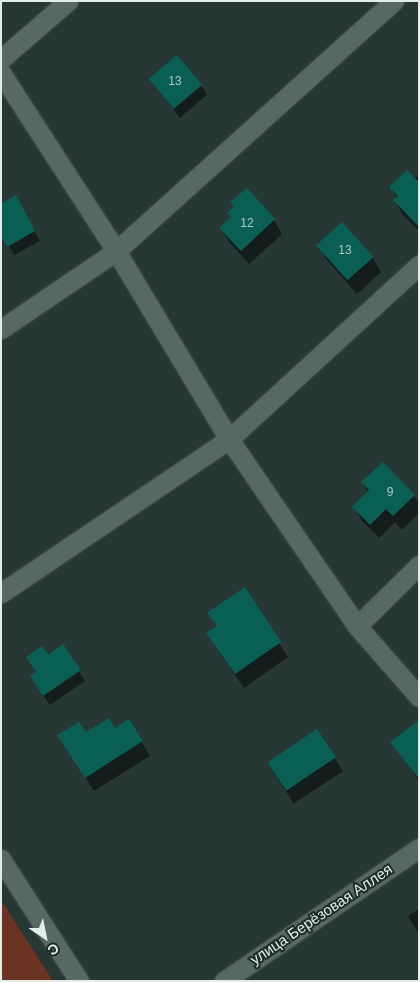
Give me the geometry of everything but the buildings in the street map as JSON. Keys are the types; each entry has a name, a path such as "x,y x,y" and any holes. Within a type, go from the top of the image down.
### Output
{"street":[{"path":"1,59 68,1"},
{"path":"1,328 116,251 394,1"},
{"path":"1,73 116,251 229,439 356,626 419,697"},
{"path":"1,593 229,439 419,265"},
{"path":"356,626 419,565"},
{"name":"улица Берёзовая Аллея","path":"224,981 419,848"},
{"path":"1,859 80,981"}],"shaded area":[{"path":"1,900 53,981 1,981"}]}
